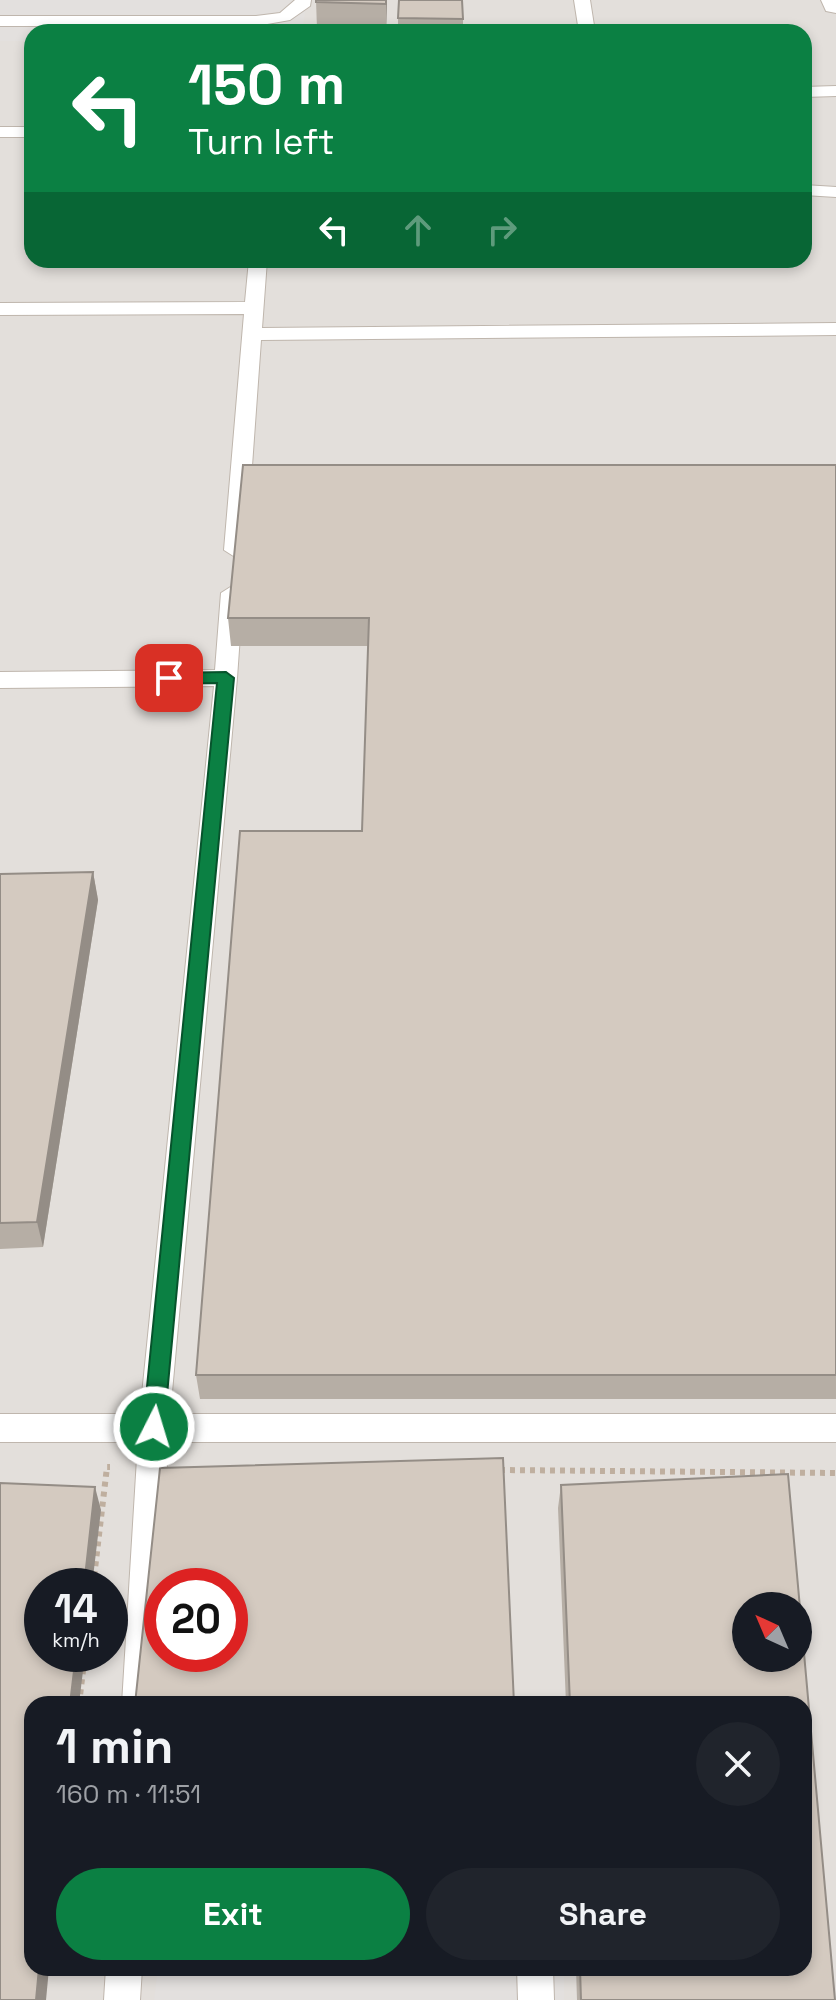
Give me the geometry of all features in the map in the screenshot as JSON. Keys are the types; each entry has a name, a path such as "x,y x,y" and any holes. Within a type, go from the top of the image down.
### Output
{"lane":[{"path":"0,9 2,0"},
{"path":"0,21 256,21 284,17 302,6 303,0"},
{"path":"582,0 586,24"},
{"path":"812,92 836,91"},
{"path":"0,132 24,132"},
{"path":"812,190 836,192"},
{"path":"139,1696 154,1427 226,678 257,268"},
{"path":"0,309 254,308"},
{"path":"252,334 836,329"},
{"path":"0,680 226,678"},
{"path":"0,1428 836,1428"},
{"path":"122,2000 124,1976"},
{"path":"535,1976 536,2000"}],"path":[{"path":"95,1568 107,1467 123,1467"},
{"path":"487,1470 836,1473"},
{"path":"80,1696 83,1672"}],"shaded area":[{"path":"0,0 836,0 836,2000 0,2000"},
{"path":"0,0 307,0 303,24 24,24 24,41 0,41"},
{"path":"157,1976 564,1976 564,2000 154,2000"}],"building":[{"path":"386,0 386,4 316,2"},
{"path":"399,0 462,0 463,19 398,18"},
{"path":"243,465 836,465 836,1375 196,1375 240,831 362,831 369,618 228,618"},
{"path":"93,872 37,1222 0,1223 0,874"},
{"path":"503,1458 514,1696 136,1696 144,1619 144,1672 248,1672 248,1568 149,1568 160,1468"},
{"path":"788,1474 799,1592 732,1592 732,1672 806,1672 808,1696 570,1696 561,1485"},
{"path":"0,1483 95,1487 86,1568 24,1568 24,1672 74,1672 71,1696 24,1696 24,1976 38,1976 36,2000 0,2000"},
{"path":"812,1743 835,2000 581,2000 580,1976 812,1976"}],"route":[{"path":"154,1427 226,678 169,678"}]}
